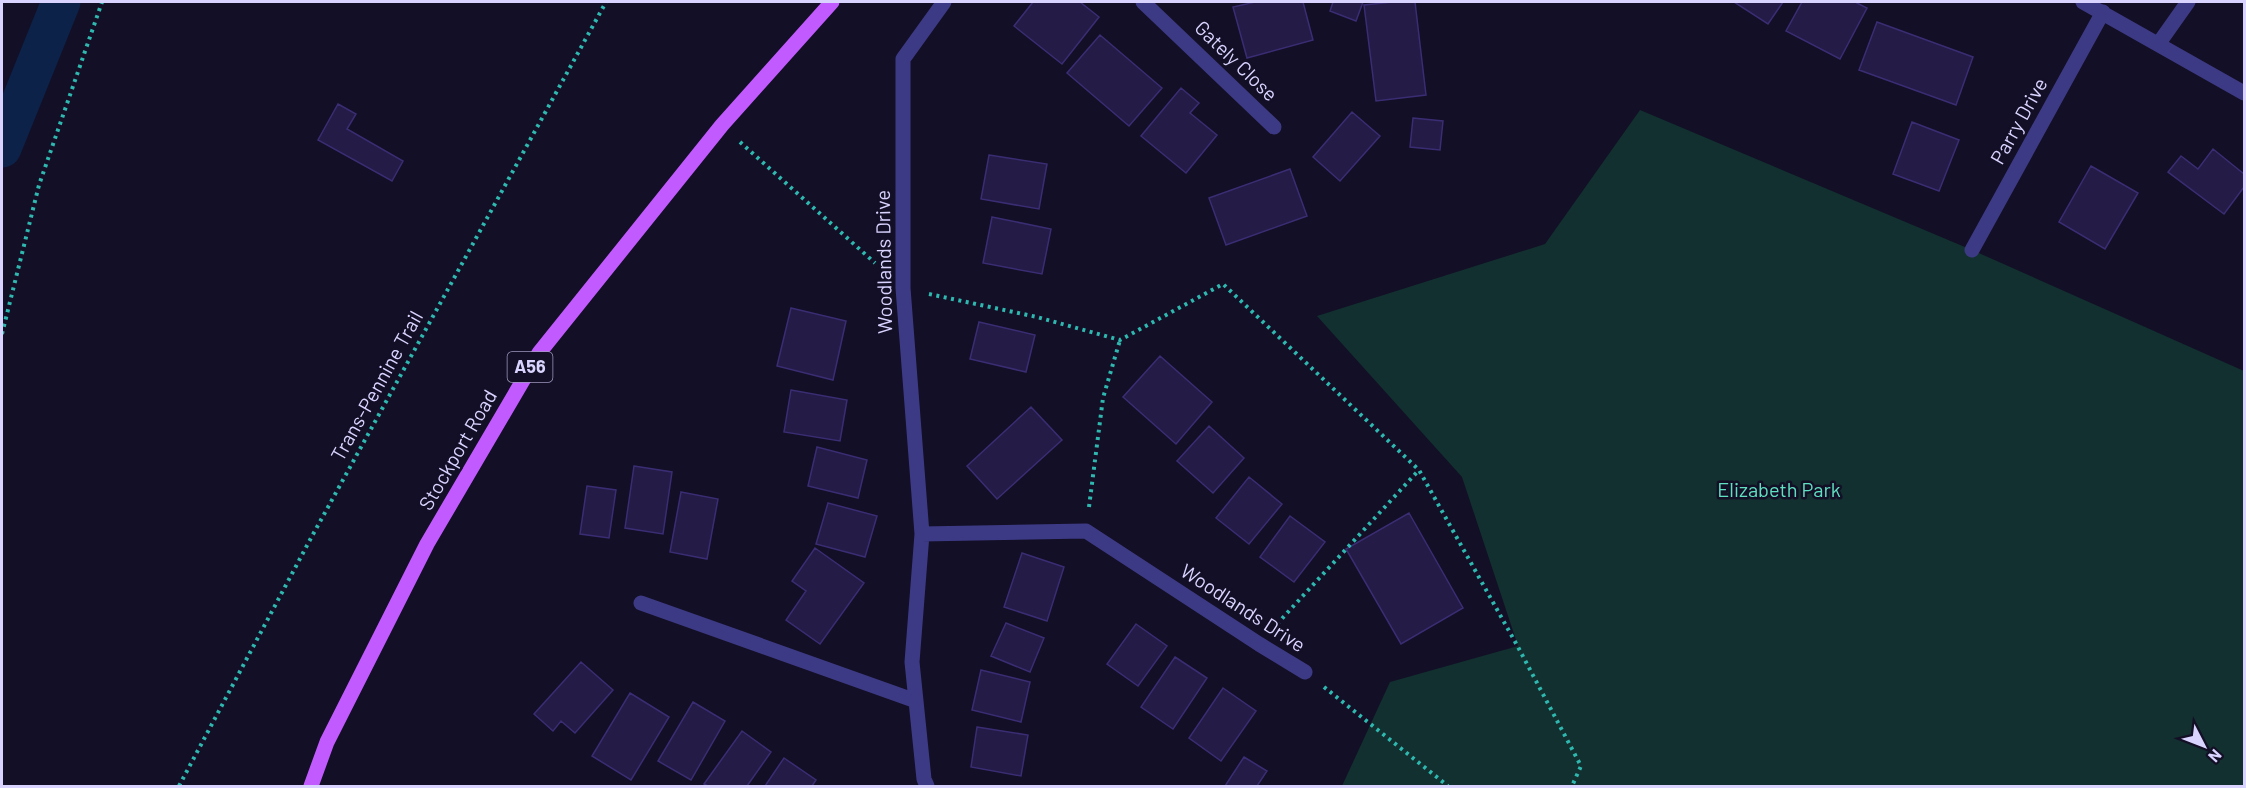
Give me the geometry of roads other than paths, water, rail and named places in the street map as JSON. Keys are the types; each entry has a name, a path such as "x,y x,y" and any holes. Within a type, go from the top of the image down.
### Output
{"main road":[{"name":"Stockport Road","path":"310,786 327,742 427,544 539,353 722,125 832,2"}],"street":[{"name":"Woodlands Drive","path":"927,786 924,779 912,662 922,534 903,288 903,59 944,2"},
{"name":"Gately Close","path":"1143,2 1274,127"},
{"path":"2083,2 2244,93"},
{"path":"2159,43 2188,2"},
{"name":"Parry Drive","path":"1972,250 2103,12"},
{"name":"Woodlands Drive","path":"922,534 1086,531 1305,672"},
{"path":"641,603 916,701"}],"waterway":[{"path":"2,148 61,2"}],"park label":[{"name":"Elizabeth Park","path":"1779,490"}]}
